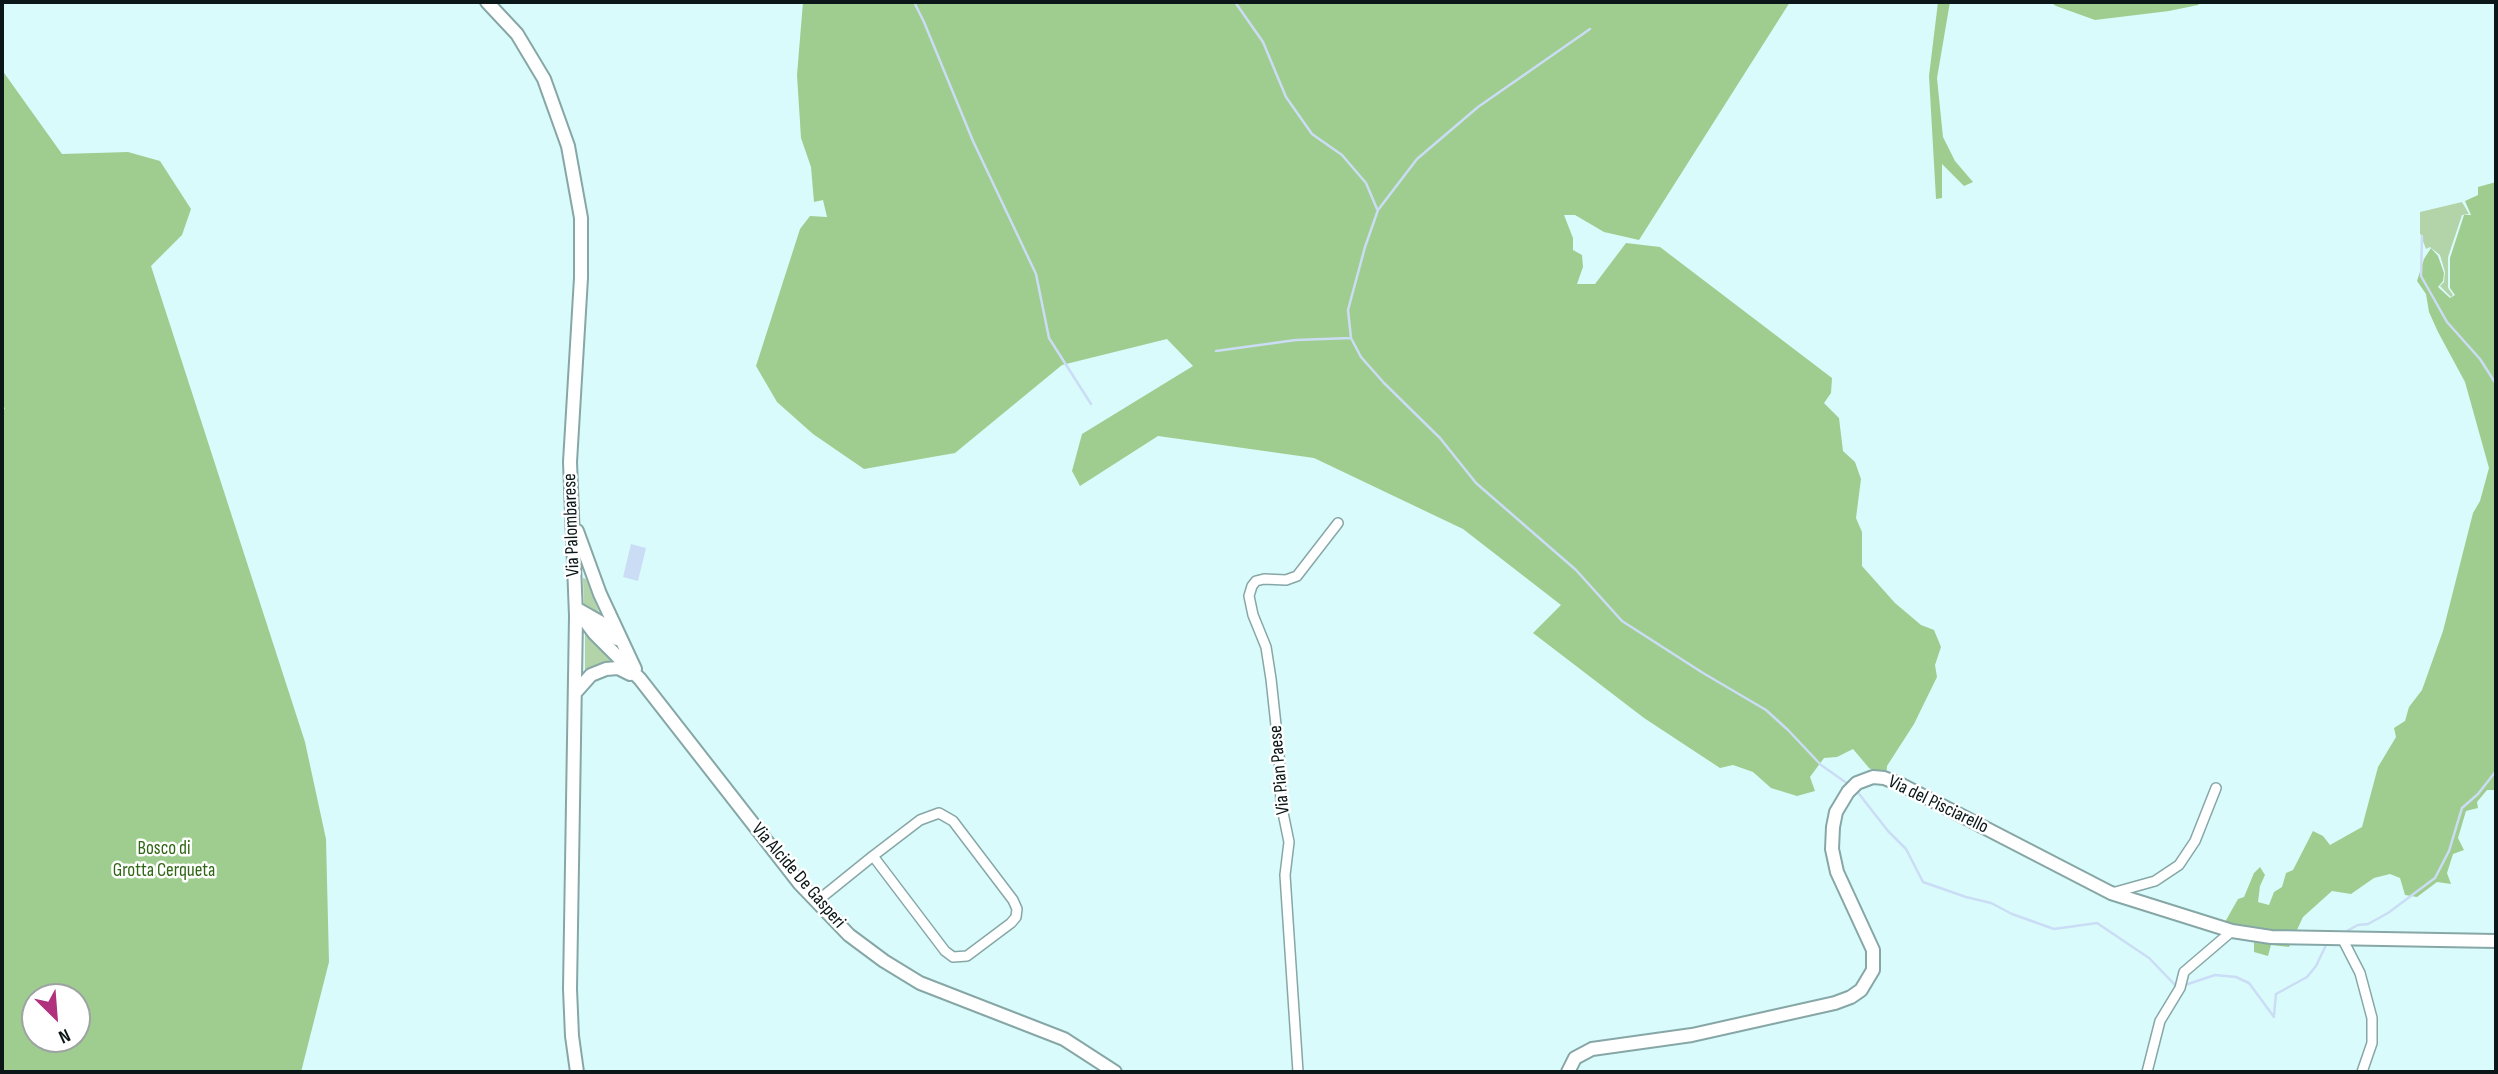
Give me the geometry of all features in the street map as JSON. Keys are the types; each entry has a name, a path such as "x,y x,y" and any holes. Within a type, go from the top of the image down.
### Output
{"street":[{"name":"Via Palombarese","path":"486,2 517,34 544,79 565,138 579,203 582,254 571,445 576,609 570,971 576,1072"},
{"name":"Via Alcide De Gasperi","path":"572,518 600,594 640,679"},
{"name":"Via Pian Paese","path":"1298,1072 1285,881 1289,844 1281,803 1279,753 1266,647 1250,597 1256,581 1286,580 1297,576 1338,523"},
{"name":"Via Alcide De Gasperi","path":"576,609 603,624 626,649"},
{"name":"Via Alcide De Gasperi","path":"576,609 600,639 640,679 816,902 857,941 912,978 1064,1039 1115,1072"},
{"path":"575,693 592,675 610,668 622,669 640,679"},
{"name":"Via del Pisciarello","path":"1568,1072 1575,1058 1592,1049 1668,1040 1835,1003 1861,990 1874,970 1873,950 1866,930 1840,880 1832,849 1834,817 1851,789 1873,777 1892,780 2111,893 2232,931 2265,937 2496,941"},
{"path":"2111,893 2155,881 2179,865 2195,841 2216,788"},
{"path":"816,902 873,856 926,816 939,813 953,821 1013,900 1017,908 1016,917 970,954 960,958 953,957 945,951 873,856"},
{"path":"2147,1072 2160,1021 2180,988 2184,972 2232,931"},
{"path":"2343,938 2360,973 2372,1018 2372,1043 2362,1072"}],"green space":[{"path":"803,2 1790,2 1639,240 1604,232 1575,215 1564,215 1573,238 1573,250 1582,255 1583,267 1577,284 1595,284 1626,243 1660,247 1832,378 1831,393 1824,403 1839,418 1843,451 1855,462 1861,479 1856,518 1862,532 1862,566 1895,603 1921,625 1934,630 1941,647 1935,665 1937,677 1914,724 1887,766 1886,778 1869,768 1853,749 1837,757 1824,758 1810,777 1815,791 1797,796 1771,788 1753,772 1733,765 1720,768 1644,718 1533,633 1561,605 1463,529 1314,458 1158,436 1080,486 1072,471 1082,434 1193,366 1167,339 1062,365 955,453 864,469 813,434 777,402 756,366 800,229 810,216 827,217 823,200 814,202 811,167 801,138 797,75"},
{"path":"1938,2 1950,2 1937,78 1943,137 1955,161 1973,182 1964,186 1942,164 1942,198 1936,199 1929,76"},
{"path":"2050,2 2201,2 2169,11 2095,20"},
{"name":"Bosco di Grotta Cerqueta","path":"2,70 62,154 128,152 160,161 191,209 182,235 151,266 305,742 326,839 329,962 301,1072 2,1072 2,413 5,408 2,406"},
{"path":"2496,182 2496,790 2487,790 2477,802 2478,808 2466,811 2458,838 2464,850 2453,854 2447,873 2451,884 2437,882 2417,897 2405,895 2400,878 2390,874 2374,878 2351,894 2332,891 2303,917 2289,947 2271,945 2268,956 2254,952 2254,942 2241,927 2225,922 2238,899 2244,897 2254,873 2260,867 2265,875 2258,902 2269,905 2274,892 2282,887 2286,873 2293,870 2313,831 2323,836 2330,845 2362,827 2378,767 2396,737 2394,728 2405,721 2409,707 2422,690 2443,631 2473,513 2480,501 2489,468 2465,382 2438,332 2429,312 2426,294 2417,281 2424,259 2431,248 2438,256 2444,273 2443,281 2438,287 2450,298 2455,295 2450,288 2450,258 2464,215 2471,215 2465,201 2478,195 2478,187"},
{"path":"2462,202 2469,214 2462,215 2448,257 2448,288 2453,295 2451,297 2440,286 2444,282 2445,272 2440,255 2430,247 2426,249 2420,233 2420,212"},
{"path":"583,578 586,579 602,620 584,612"},
{"path":"585,629 593,640 616,664 585,674"}],"water":[{"path":"631,544 646,548 638,581 623,577"}],"waterway":[{"path":"914,2 973,141 1036,274 1049,338 1091,404"},
{"path":"1235,2 1263,42 1286,97 1312,134 1342,155 1366,183 1377,209"},
{"path":"1590,29 1478,107 1417,159 1378,210 1348,310 1351,338 1361,357 1440,438 1476,483 1576,570 1622,621 1766,710 1821,765 1848,784"},
{"path":"2422,236 2421,276 2447,322 2480,359 2496,384"},
{"path":"1216,351 1296,340 1351,338"},
{"path":"2343,933 2388,913 2435,878 2449,851 2462,808 2478,794 2496,771"},
{"path":"1856,790 1906,849 1923,882 1991,903 2012,914 2054,929 2097,923 2149,958 2176,986"},
{"path":"2274,1015 2276,994 2307,977 2316,966 2328,941"},
{"path":"2182,986 2215,975 2236,977 2249,983 2274,1017"}]}
